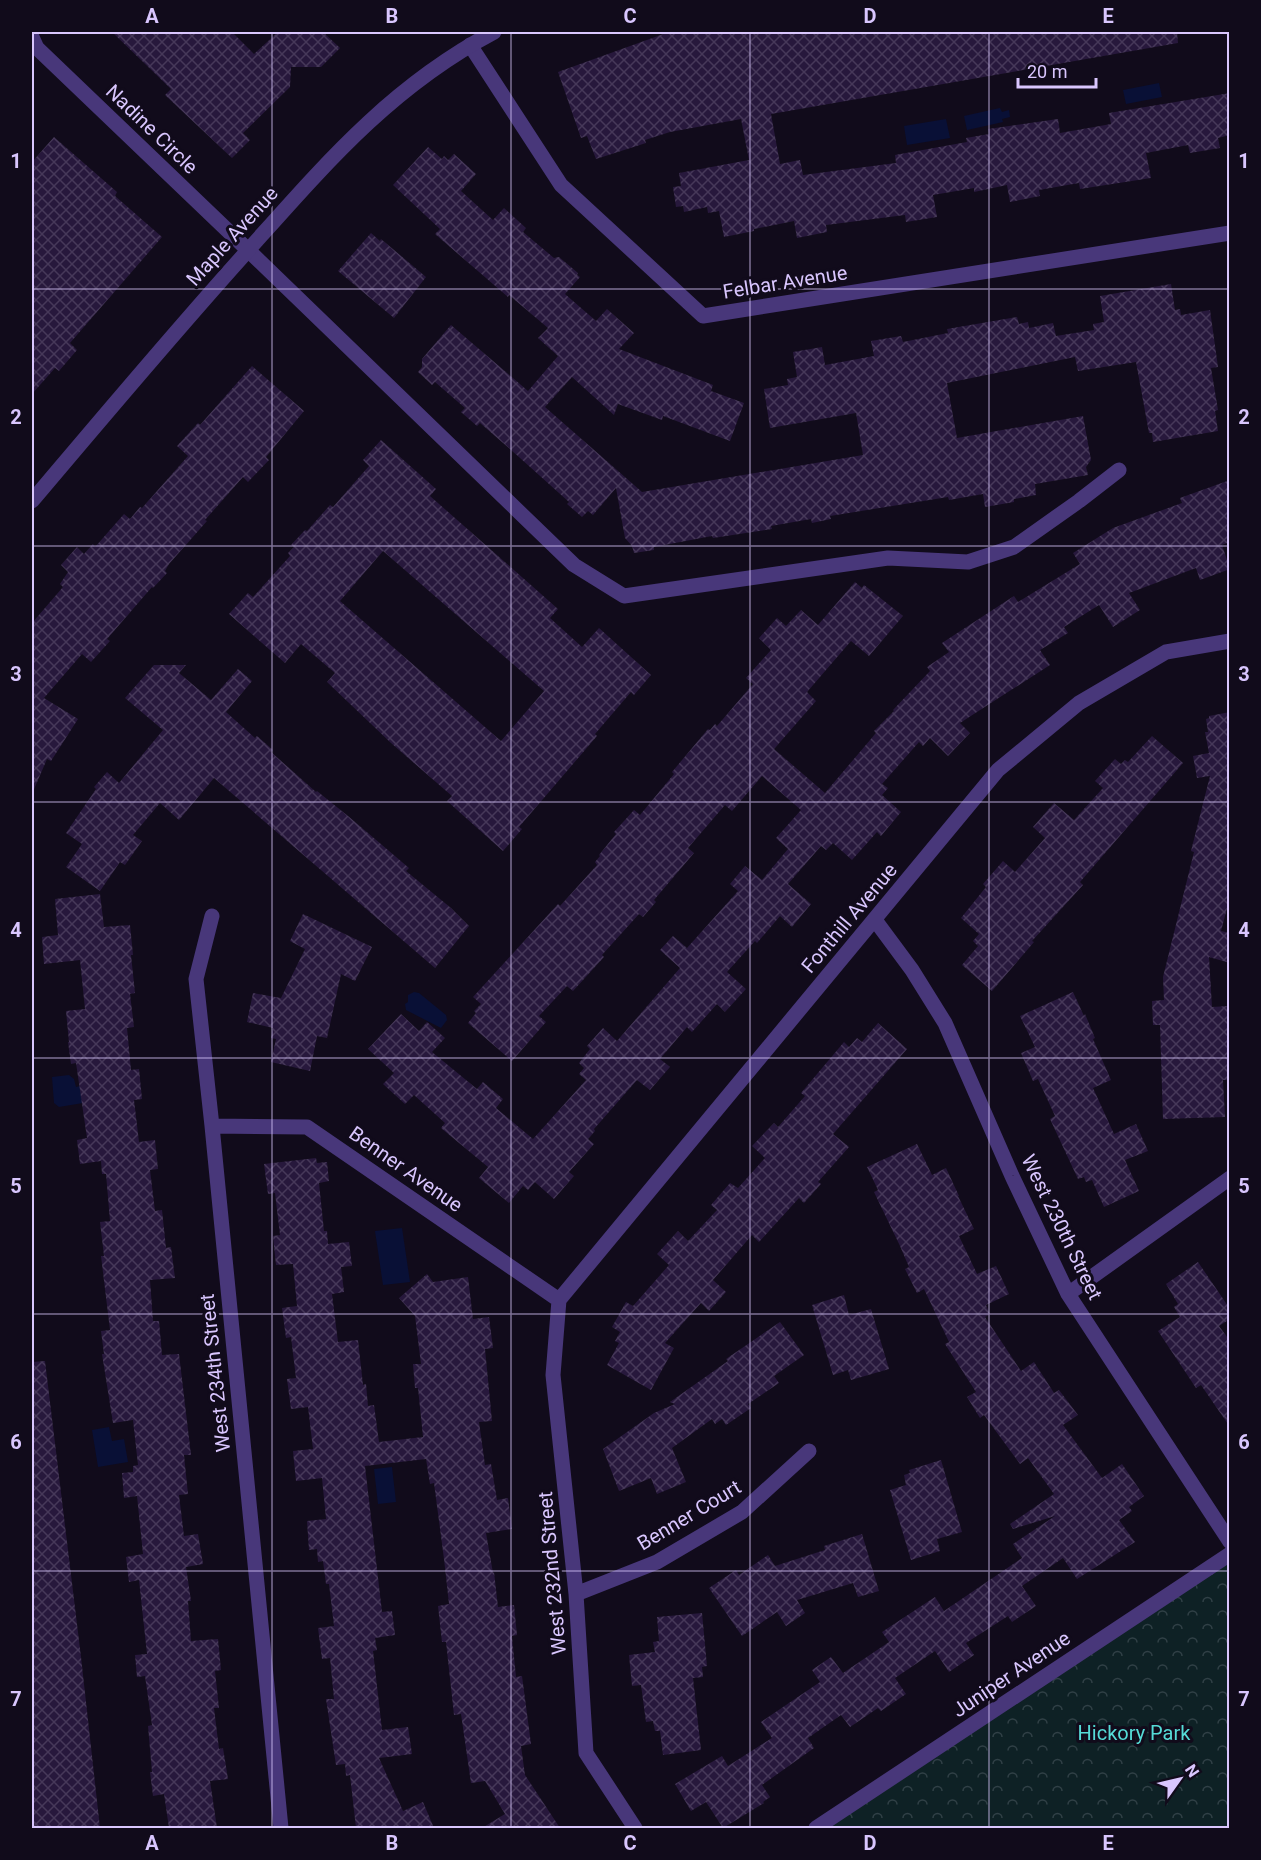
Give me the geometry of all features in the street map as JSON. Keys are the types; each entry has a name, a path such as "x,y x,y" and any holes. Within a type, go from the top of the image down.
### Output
{"street":[{"name":"Maple Avenue","path":"32,501 171,336 333,156 364,125 416,81 494,32"},
{"name":"Nadine Circle","path":"32,37 37,48 574,565 624,596 888,558 968,562 1014,547 1119,470"},
{"name":"Felbar Avenue","path":"470,45 561,185 704,316 1230,233"},
{"name":"Fonthill Avenue","path":"559,1300 998,770 1079,704 1166,652 1230,641"},
{"name":"West 234th Street","path":"212,916 196,979 281,1828"},
{"name":"West 230th Street","path":"876,920 912,970 945,1023 1012,1176 1068,1294 1230,1542"},
{"name":"Benner Avenue","path":"212,1126 307,1127 559,1300"},
{"path":"1068,1294 1230,1178"},
{"name":"West 232nd Street","path":"559,1300 553,1375 576,1593 586,1753 635,1828"},
{"name":"Benner Court","path":"576,1593 657,1562 742,1512 809,1451"},
{"name":"Juniper Avenue","path":"816,1828 1230,1554"}],"green space":[{"name":"Hickory Park","path":"1229,1556 1229,1828 820,1828"}],"shaded area":[{"path":"1159,83 1162,97 1126,104 1123,90"},
{"path":"1000,108 1002,112 1009,110 1010,117 1002,119 1003,122 967,130 964,116"},
{"path":"946,119 950,138 907,145 904,126"},
{"path":"414,992 419,993 446,1015 447,1020 441,1028 406,1010 408,995"},
{"path":"69,1075 74,1079 76,1087 80,1086 83,1103 59,1107 54,1103 52,1077"},
{"path":"402,1228 410,1282 383,1285 375,1231"},
{"path":"109,1427 112,1441 124,1439 128,1462 98,1467 92,1430"},
{"path":"392,1467 396,1502 378,1504 374,1469"}],"building":[{"path":"112,32 232,32 254,54 278,32 323,32 340,48 321,67 291,67 290,87 243,133 250,140 232,158 165,95 171,89"},
{"path":"669,32 1177,32 1178,43 771,114 780,164 800,160 803,175 896,163 895,155 967,142 966,138 989,134 988,129 1058,119 1060,133 1111,124 1109,113 1230,93 1230,135 1218,138 1220,148 1190,153 1188,145 1146,153 1151,178 1080,189 1079,183 1039,190 1040,196 1010,202 1007,185 974,192 974,188 933,195 937,217 906,222 905,215 826,225 827,232 797,238 794,221 724,237 719,211 708,213 707,207 684,212 683,206 676,207 673,187 681,186 679,173 749,160 741,119 670,132 645,140 646,143 596,159 587,136 581,138 558,72"},
{"path":"54,137 117,192 115,196 162,237 70,343 77,350 59,371 55,368 32,394 32,162"},
{"path":"428,147 442,159 444,156 448,160 454,154 476,174 461,191 493,220 504,208 526,228 523,232 554,258 559,257 578,273 580,277 565,294 596,321 607,309 634,333 619,349 713,385 711,391 744,403 730,441 663,416 662,420 618,404 614,415 572,377 545,407 642,492 863,455 856,413 770,428 764,389 788,385 787,379 797,377 793,352 822,347 825,365 874,356 871,341 901,336 903,342 948,333 947,329 1017,317 1019,324 1028,322 1029,328 1053,323 1056,336 1094,330 1093,324 1104,322 1100,296 1171,284 1175,310 1180,309 1181,315 1210,310 1218,367 1211,368 1218,410 1215,411 1218,431 1153,442 1152,433 1149,433 1136,362 1078,371 1075,357 947,383 957,438 1083,416 1091,460 1086,467 1088,475 1035,484 1036,495 985,507 983,494 949,500 948,497 830,516 831,519 812,523 811,519 771,526 772,529 713,538 712,536 634,553 632,546 625,538 616,488 593,515 588,511 582,517 567,504 569,502 510,449 480,423 477,426 461,412 465,408 435,382 432,385 418,372 422,367 422,359 451,325 528,391 558,356 538,338 548,328 435,234 440,229 393,185"},
{"path":"371,233 426,277 394,318 338,271"},
{"path":"252,366 304,411 266,457 269,460 248,482 243,477 205,520 207,521 169,564 165,571 167,573 107,639 110,641 91,662 82,654 44,698 78,719 51,761 47,759 32,794 32,623 63,587 60,584 68,572 61,565 77,547 84,554 93,544 95,547 124,514 130,519 140,507 142,508 188,456 177,446 198,423 200,425"},
{"path":"381,440 436,489 430,496 558,609 550,618 582,647 599,628 651,675 634,695 631,692 595,734 597,736 519,827 522,829 503,851 447,801 452,796 391,743 327,682 335,673 301,644 285,663 229,614 248,593 253,597 290,556 288,553 294,547 291,545 330,505 333,507 369,466 363,460","holes":["383,551 544,691 501,741 340,601"]},
{"path":"1230,480 1230,542 1222,545 1230,569 1200,580 1196,568 1129,593 1140,610 1113,627 1099,605 1064,627 1068,633 1040,650 1050,665 960,723 970,733 948,756 930,738 923,746 919,742 882,784 888,788 882,795 901,812 881,836 877,832 852,860 833,843 826,850 821,846 788,884 811,904 792,927 780,916 757,943 755,941 727,972 746,989 725,1012 717,1004 692,1032 687,1027 660,1059 670,1067 650,1090 637,1080 594,1129 595,1131 588,1139 594,1144 569,1172 574,1176 554,1199 535,1182 528,1190 523,1186 509,1203 479,1178 488,1167 441,1128 445,1123 414,1095 405,1104 383,1084 394,1073 368,1049 401,1014 419,1031 427,1022 445,1038 432,1052 477,1089 483,1082 503,1099 496,1108 533,1139 586,1080 579,1074 584,1068 579,1063 590,1049 587,1046 603,1028 617,1041 680,968 660,950 673,936 687,948 738,891 730,884 745,866 762,880 788,849 776,838 801,810 762,776 732,811 725,805 688,848 694,853 654,900 656,902 643,917 639,914 573,991 567,986 539,1016 546,1022 512,1061 468,1023 476,1013 474,1011 481,1004 473,997 597,865 595,862 616,834 614,832 634,810 640,815 708,729 710,730 715,724 717,726 753,684 746,678 771,650 759,638 777,618 786,626 801,610 818,625 855,582 862,588 864,585 903,616 869,656 851,641 807,692 816,701 774,749 825,793 876,733 874,731 930,671 927,667 949,652 942,643 1014,596 1018,602 1080,564 1073,553 1113,528 1182,503 1180,498"},
{"path":"154,665 186,665 179,673 211,700 238,669 252,681 226,712 255,738 257,736 273,750 271,752 316,792 409,868 406,871 469,926 435,968 214,778 179,820 160,803 133,835 142,841 125,865 120,862 100,891 66,867 82,844 66,833 96,789 94,787 107,772 119,783 163,730 125,698"},
{"path":"1230,712 1230,897 1221,931 1230,933 1230,963 1209,957 1212,1007 1228,1006 1230,1080 1223,1080 1225,1117 1163,1119 1160,1025 1153,1025 1152,1001 1164,1000 1163,977 1210,776 1197,778 1193,756 1209,753 1205,732 1208,732 1206,719 1209,716"},
{"path":"1152,736 1183,763 1080,882 1083,885 1032,941 1034,942 992,991 962,965 978,946 973,941 979,934 961,918 986,887 983,884 1003,861 1015,872 1045,838 1033,827 1054,803 1074,820 1103,788 1095,781 1115,759 1121,764 1125,760 1128,762"},
{"path":"100,894 104,927 130,925 135,993 130,994 134,1027 127,1028 131,1070 139,1069 142,1099 134,1100 139,1142 155,1140 158,1169 150,1170 155,1211 162,1210 166,1248 171,1247 175,1278 150,1280 153,1321 159,1321 162,1355 179,1354 191,1455 184,1455 188,1494 179,1495 184,1536 198,1534 203,1564 186,1567 191,1601 188,1601 191,1641 218,1639 221,1670 215,1671 219,1708 214,1708 219,1749 223,1748 228,1779 210,1781 217,1828 169,1828 164,1794 153,1796 148,1726 152,1725 145,1676 137,1677 135,1655 147,1654 139,1580 129,1582 126,1557 143,1554 137,1496 124,1498 122,1473 133,1472 133,1466 138,1465 133,1420 113,1423 102,1354 104,1354 101,1331 110,1330 101,1256 104,1256 100,1222 110,1221 106,1174 102,1174 101,1161 80,1164 77,1140 87,1138 76,1063 71,1064 68,1042 66,1011 85,1009 80,960 44,964 42,937 58,935 55,899"},
{"path":"303,914 372,947 355,981 341,974 327,1038 317,1036 310,1071 271,1062 276,1039 271,1038 273,1028 247,1022 253,993 281,998 305,949 290,941"},
{"path":"1073,992 1084,1016 1085,1014 1111,1080 1093,1088 1114,1134 1136,1124 1148,1151 1125,1160 1139,1191 1104,1207 1092,1180 1086,1182 1084,1177 1078,1179 1050,1119 1055,1116 1038,1079 1033,1081 1021,1053 1035,1047 1020,1016"},
{"path":"878,1023 907,1049 833,1134 849,1147 818,1182 821,1184 804,1203 799,1198 759,1242 752,1235 713,1280 726,1292 709,1311 701,1303 665,1343 674,1348 651,1390 607,1365 619,1343 615,1341 620,1332 612,1327 626,1302 633,1306 669,1265 657,1254 678,1231 688,1241 717,1210 711,1205 730,1183 738,1188 765,1158 752,1146 774,1123 778,1127 805,1096 801,1093 844,1042 849,1047 857,1038 862,1042"},
{"path":"917,1144 932,1175 946,1168 959,1196 974,1229 959,1236 977,1274 996,1266 1009,1294 986,1305 990,1314 985,1317 1021,1371 1034,1362 1054,1393 1059,1390 1078,1415 1063,1425 1102,1478 1122,1464 1144,1496 1129,1507 1132,1511 1119,1520 1135,1542 1077,1579 1063,1558 1022,1586 1036,1606 1012,1622 1008,1616 966,1643 974,1655 949,1672 935,1651 895,1678 906,1694 881,1711 878,1708 850,1727 841,1715 808,1738 814,1748 762,1785 770,1797 723,1828 706,1802 691,1811 675,1784 722,1756 728,1766 772,1738 761,1722 820,1682 812,1670 831,1657 843,1673 889,1642 882,1632 935,1597 944,1611 1022,1558 1013,1544 1055,1516 1013,1529 1010,1524 1054,1494 1028,1458 1020,1464 984,1415 980,1418 967,1397 976,1392 945,1344 949,1342 924,1289 917,1293 905,1269 909,1267 874,1192 878,1190 867,1167"},
{"path":"316,1158 317,1163 327,1162 329,1181 319,1183 324,1231 327,1231 328,1244 349,1242 352,1266 341,1267 344,1292 332,1294 338,1342 358,1340 363,1385 366,1384 368,1406 374,1405 379,1442 423,1437 413,1364 421,1364 415,1316 399,1298 427,1274 433,1282 468,1277 473,1319 489,1317 493,1348 485,1349 492,1421 479,1422 485,1465 491,1464 497,1500 508,1498 512,1529 486,1533 498,1607 514,1605 517,1635 512,1636 516,1677 522,1676 531,1744 521,1746 525,1775 560,1828 482,1828 505,1814 485,1781 471,1783 461,1714 454,1715 446,1642 442,1642 438,1606 449,1604 434,1483 430,1484 426,1459 365,1466 382,1612 392,1611 395,1635 375,1638 377,1650 373,1651 382,1730 408,1727 412,1754 379,1758 403,1811 423,1802 434,1828 356,1828 350,1775 346,1776 345,1764 336,1765 326,1699 334,1699 330,1658 322,1659 318,1628 334,1626 329,1584 326,1584 323,1561 318,1562 317,1549 309,1550 307,1521 326,1519 322,1478 296,1481 293,1451 313,1449 308,1407 291,1409 287,1379 296,1378 291,1337 286,1338 282,1308 297,1306 293,1264 276,1265 273,1236 280,1235 275,1193 268,1194 264,1164"},
{"path":"1198,1262 1230,1309 1230,1319 1219,1326 1230,1341 1230,1427 1201,1385 1196,1388 1158,1331 1180,1317 1174,1307 1178,1304 1166,1284"},
{"path":"844,1295 849,1315 871,1309 889,1369 851,1380 848,1370 833,1375 812,1305"},
{"path":"780,1322 804,1355 774,1376 779,1383 748,1404 751,1408 726,1425 722,1419 715,1424 712,1419 672,1448 686,1482 657,1494 651,1478 619,1491 603,1449 654,1413 675,1404 670,1402 728,1361 726,1359"},
{"path":"45,1361 100,1828 32,1828 32,1362"},
{"path":"941,1460 962,1532 937,1539 940,1551 911,1560 890,1490 906,1485 904,1475 910,1473 909,1470"},
{"path":"862,1534 879,1591 858,1597 853,1583 797,1600 805,1613 786,1626 777,1612 742,1636 709,1588 736,1570 739,1575 768,1555 775,1566 825,1550 824,1546"},
{"path":"702,1613 707,1666 702,1667 703,1677 693,1678 701,1750 663,1755 660,1731 655,1731 653,1721 646,1722 641,1685 632,1686 629,1655 655,1652 653,1642 659,1641 657,1617"}]}
